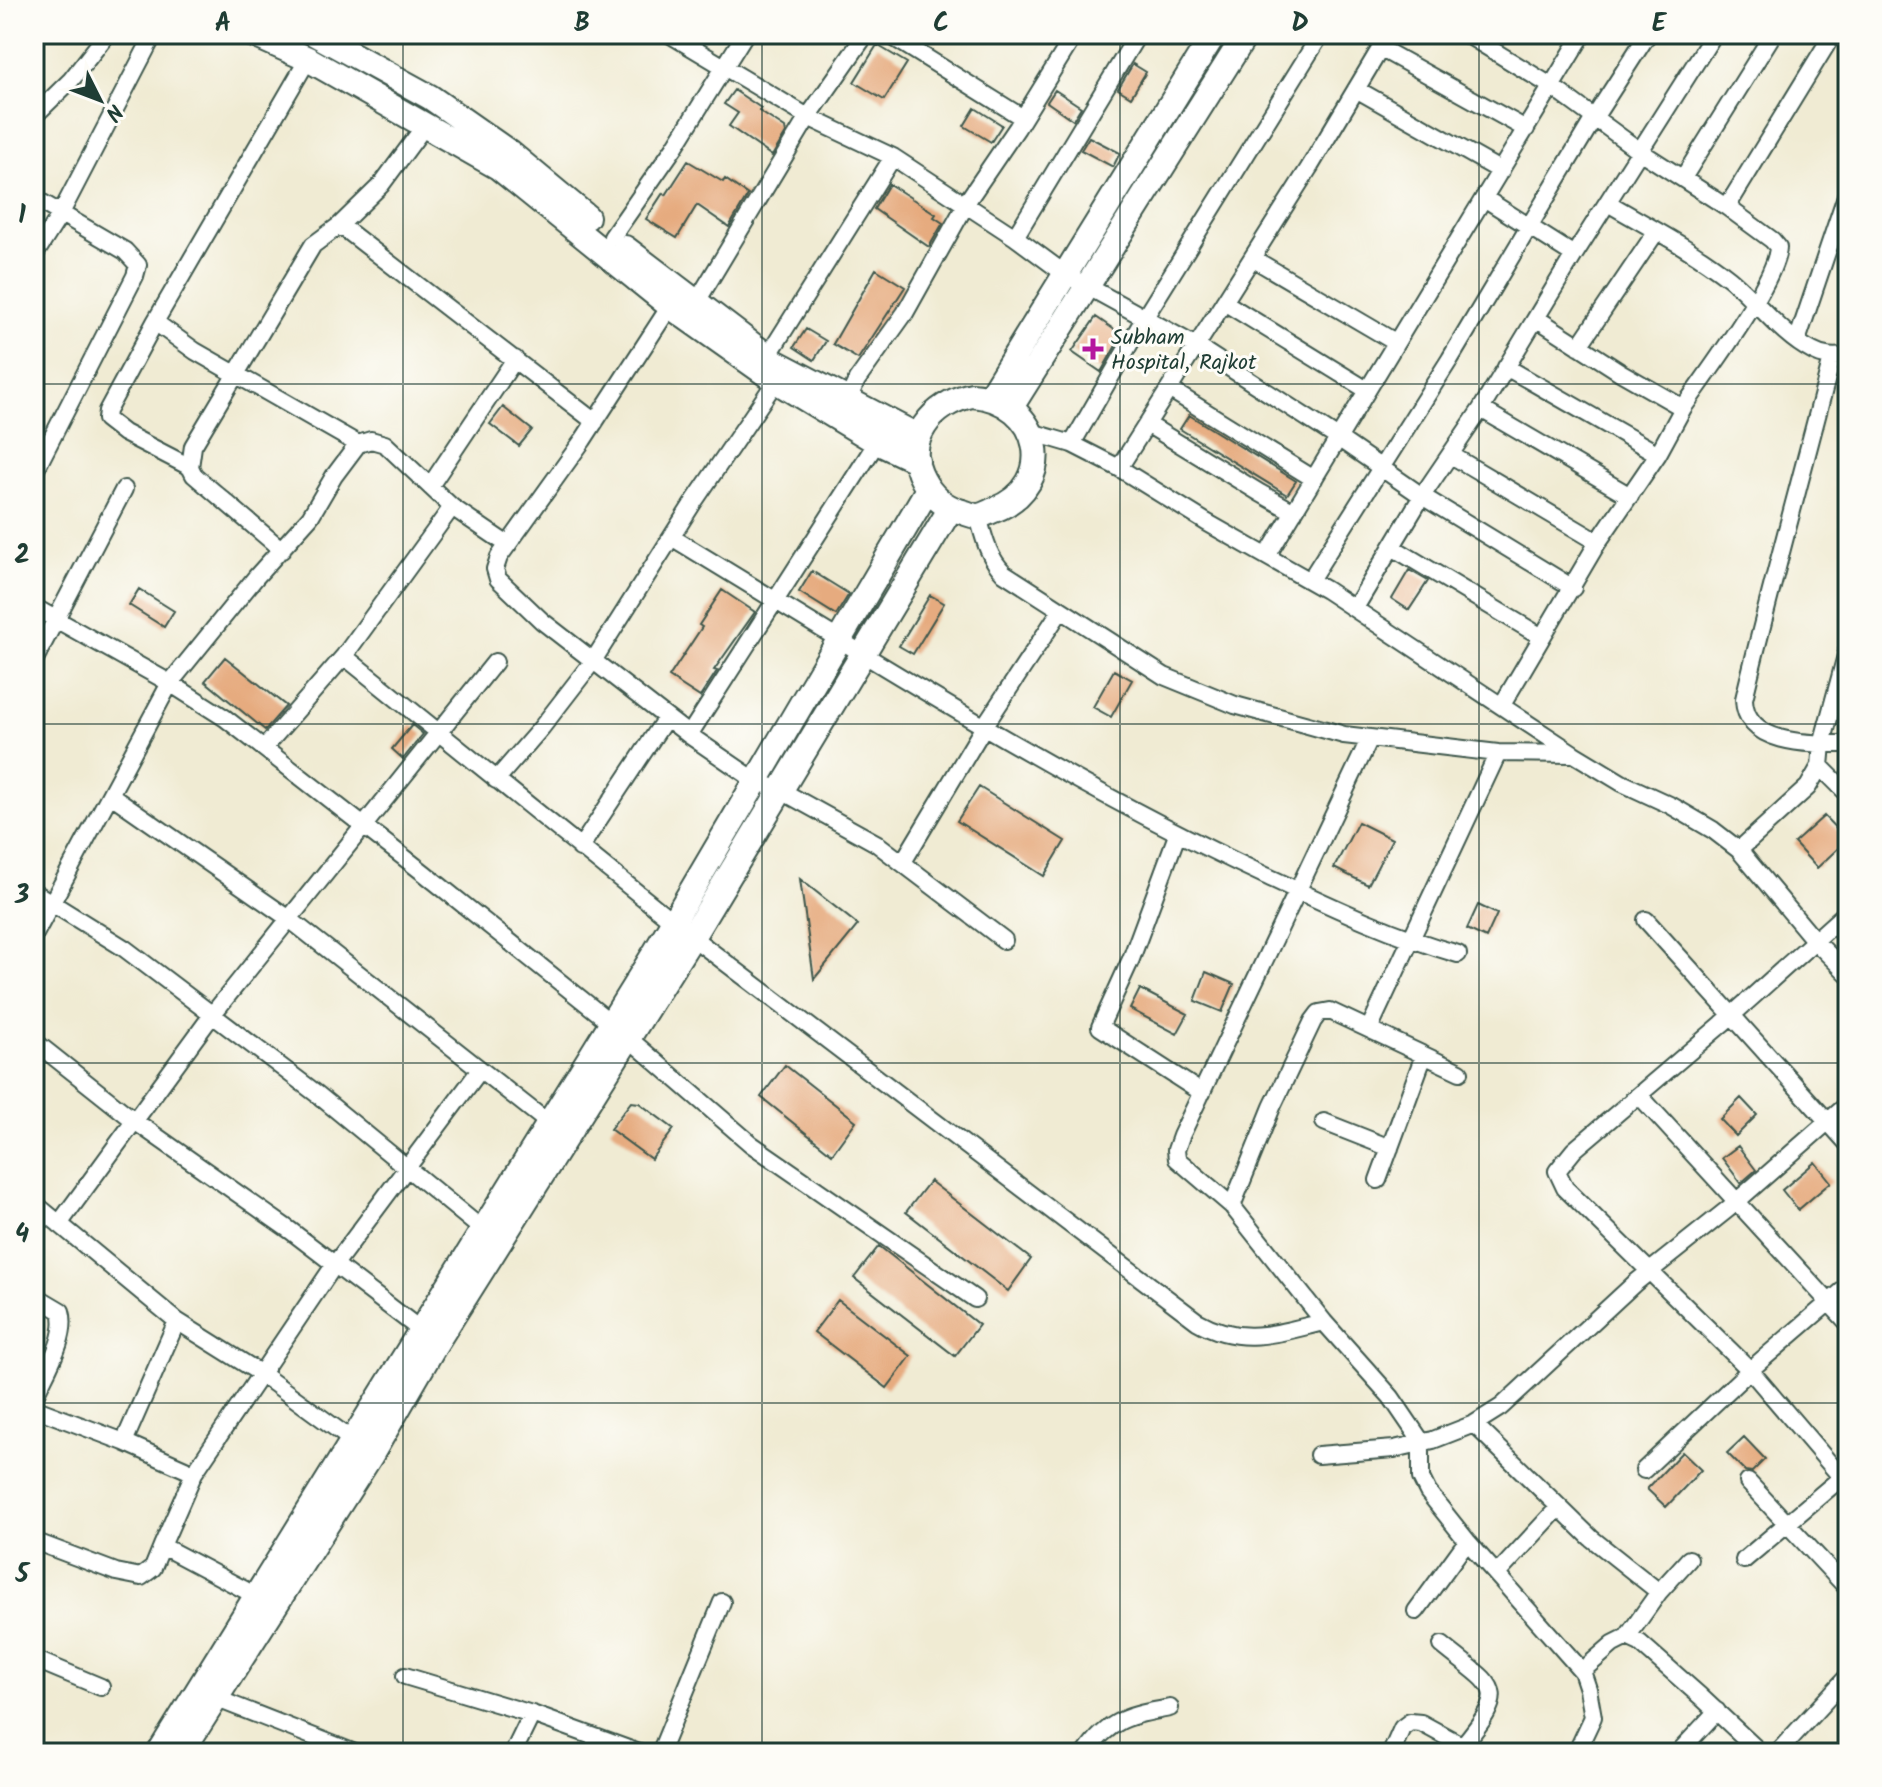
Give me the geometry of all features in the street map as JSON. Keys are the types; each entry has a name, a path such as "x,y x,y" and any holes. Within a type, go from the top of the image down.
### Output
{"main road":[{"path":"252,34 308,59 498,167 682,300 768,356 847,401 918,449"},
{"path":"315,34 430,97 510,153 612,237 776,381 877,442 918,449"},
{"path":"1000,402 1065,274 1214,34"},
{"path":"1000,402 1089,287 1246,34"},
{"path":"972,395 1000,402 1021,415 1031,432 1035,452 1033,472 1023,490 1008,504 978,516 951,508 928,489 920,476 918,449 927,421 939,408 954,399 972,395"},
{"path":"683,929 756,781 928,489"},
{"path":"159,1753 264,1600 683,929 780,790 951,508"},
{"path":"181,1753 215,1698 264,1600"}],"street":[{"path":"34,116 71,80 107,34"},
{"path":"34,256 60,215 154,34"},
{"path":"669,34 808,117 893,157 1015,237 1065,274 1196,346 1422,496 1573,588"},
{"path":"612,237 674,148 745,34"},
{"path":"866,34 499,557 495,569 498,579 542,621 689,735 756,781 780,790 876,843 1004,940"},
{"path":"888,34 1023,118"},
{"path":"847,401 857,380 905,313 966,206 1075,34"},
{"path":"1015,237 1138,34"},
{"path":"1072,444 1145,317 1321,34"},
{"path":"1466,34 1551,86 1641,152 1727,207 1778,247 1778,256 1760,306 1683,408 1658,454 1598,542 1502,705"},
{"path":"1310,580 1450,359 1594,118 1648,34"},
{"path":"1355,608 1422,496 1481,409 1714,34"},
{"path":"1683,178 1773,34"},
{"path":"1727,207 1833,34"},
{"path":"1267,556 1526,129 1576,36"},
{"path":"1119,468 1384,41 1526,129"},
{"path":"190,467 124,433 106,419 107,411 155,322 308,59"},
{"path":"1356,89 1501,171"},
{"path":"282,550 194,475 190,467 193,446 313,245 340,225 381,185 426,124"},
{"path":"768,356 893,157"},
{"path":"1797,341 1848,190"},
{"path":"34,198 125,251 138,265 34,473"},
{"path":"1484,198 1574,255"},
{"path":"1608,203 1699,256 1813,352 1840,357 1744,699 1747,718 1769,735 1822,744 1848,744"},
{"path":"340,225 595,422"},
{"path":"1579,346 1656,232"},
{"path":"1252,258 1395,342"},
{"path":"1224,302 1367,390"},
{"path":"1536,318 1683,408"},
{"path":"155,322 195,351 358,444"},
{"path":"430,486 515,359"},
{"path":"1506,367 1658,454"},
{"path":"496,780 593,661 693,503 776,381"},
{"path":"1169,389 1314,479"},
{"path":"1481,409 1630,496"},
{"path":"1147,424 1294,512"},
{"path":"1031,432 1072,444 1119,468 1355,608 1574,754 1622,783 1672,806 1713,830 1739,850 1815,941 1848,974"},
{"path":"34,936 170,683 256,577 310,517 334,476 358,444 371,440 385,444 452,507 508,545"},
{"path":"689,735 877,442"},
{"path":"1451,455 1598,542"},
{"path":"34,661 124,489"},
{"path":"264,748 344,656 452,507"},
{"path":"978,516 994,563 1004,573 1164,676 1212,698 1344,735 1498,753 1574,754"},
{"path":"673,538 1095,791 1177,835 1410,941 1458,954"},
{"path":"1392,547 1542,637"},
{"path":"34,607 170,683 225,718 620,1031 751,1144 975,1299"},
{"path":"903,862 985,725 1061,610"},
{"path":"1739,850 1808,787 1820,766 1822,744 1848,648"},
{"path":"344,656 683,929 1197,1321 1216,1332 1236,1336 1265,1336 1324,1322"},
{"path":"59,1224 212,1015 495,662"},
{"path":"580,848 666,718"},
{"path":"1370,738 1181,1136 1176,1150 1177,1159 1232,1206 1324,1322 1391,1397 1421,1441 1421,1478 1428,1492 1582,1671 1593,1717 1579,1752"},
{"path":"1369,1029 1498,753"},
{"path":"1820,766 1848,794"},
{"path":"111,795 288,918 558,1130"},
{"path":"1177,835 1131,959 1100,1027 1202,1093"},
{"path":"34,892 124,948 407,1166 492,1237"},
{"path":"1744,1560 1846,1478 1750,1370 1565,1188 1557,1171 1574,1150 1848,911"},
{"path":"1646,920 1848,1144"},
{"path":"1232,1206 1272,1107 1319,1013 1330,1011 1460,1072"},
{"path":"34,1041 136,1122 335,1264 428,1336"},
{"path":"1378,1180 1424,1055"},
{"path":"34,1541 116,1572 141,1577 153,1568 194,1473 335,1264 480,1070"},
{"path":"1639,1095 1848,1323"},
{"path":"1318,1455 1394,1449 1433,1440 1474,1424 1501,1407 1635,1283 1848,1104"},
{"path":"1324,1122 1390,1148"},
{"path":"34,1203 177,1321 260,1373 361,1447"},
{"path":"1644,1470 1750,1370 1848,1286"},
{"path":"34,1295 55,1306 61,1311 63,1319 58,1342 34,1398"},
{"path":"124,1442 177,1321"},
{"path":"34,1408 194,1473"},
{"path":"1474,1424 1591,1538 1659,1592"},
{"path":"1748,1482 1848,1589"},
{"path":"1498,1573 1559,1507"},
{"path":"1416,1611 1467,1541"},
{"path":"162,1546 264,1600"},
{"path":"1582,1671 1613,1644 1627,1637 1659,1592 1689,1559"},
{"path":"660,1753 722,1602"},
{"path":"1627,1637 1640,1643 1761,1753"},
{"path":"1391,1753 1402,1728 1410,1722 1421,1723 1469,1749 1493,1703 1492,1691 1486,1681 1442,1645"},
{"path":"34,1659 101,1687"},
{"path":"405,1676 532,1714 639,1753"},
{"path":"1786,1750 1848,1676"},
{"path":"215,1698 355,1753"},
{"path":"1086,1753 1113,1723 1127,1716 1170,1708"},
{"path":"1678,1753 1717,1711"},
{"path":"513,1753 532,1714"}],"building":[{"path":"877,45 907,63 884,100 854,82"},
{"path":"1133,64 1146,72 1131,97 1118,89"},
{"path":"734,90 785,128 786,133 772,156 729,126 738,113 724,104"},
{"path":"1055,90 1081,107 1073,120 1047,102"},
{"path":"975,108 1002,125 991,142 964,126"},
{"path":"1089,137 1120,153 1113,167 1081,150"},
{"path":"688,161 723,182 725,179 748,195 729,227 697,205 677,238 646,219"},
{"path":"889,184 936,214 934,217 943,223 929,247 874,209"},
{"path":"876,269 905,287 858,359 833,344"},
{"path":"1096,317 1122,335 1101,372 1072,352"},
{"path":"806,329 826,341 814,360 794,347"},
{"path":"503,407 532,430 519,446 490,424"},
{"path":"1189,415 1296,481 1287,495 1180,429"},
{"path":"1409,570 1428,581 1409,610 1392,599"},
{"path":"812,571 849,594 836,615 799,592"},
{"path":"139,589 174,611 164,627 129,605"},
{"path":"722,590 755,612 714,670 717,671 700,697 669,677"},
{"path":"930,595 944,603 913,654 899,646"},
{"path":"225,657 286,706 265,730 205,681"},
{"path":"1114,670 1132,680 1111,717 1093,707"},
{"path":"412,725 423,734 403,759 392,749"},
{"path":"979,787 1065,841 1044,876 957,821"},
{"path":"1824,816 1847,840 1817,868 1794,843"},
{"path":"1358,822 1392,839 1368,885 1334,868"},
{"path":"800,879 858,925 814,979"},
{"path":"1478,905 1497,914 1486,938 1467,929"},
{"path":"1206,972 1234,984 1222,1012 1195,1001"},
{"path":"1140,989 1188,1014 1177,1034 1130,1009"},
{"path":"785,1065 856,1121 832,1154 761,1097"},
{"path":"1741,1098 1757,1115 1736,1136 1720,1119"},
{"path":"631,1102 639,1103 674,1129 651,1159 610,1129"},
{"path":"1738,1146 1756,1170 1741,1183 1722,1158"},
{"path":"1815,1162 1831,1182 1798,1210 1782,1190"},
{"path":"930,1181 1031,1259 1008,1291 906,1212"},
{"path":"879,1246 979,1325 955,1356 854,1278"},
{"path":"838,1300 911,1356 887,1388 814,1332"},
{"path":"1744,1437 1765,1459 1752,1472 1745,1471 1727,1453"},
{"path":"1682,1452 1701,1470 1666,1507 1647,1489"}],"place":[{"name":"Subham Hospital, Rajkot","path":"1093,349"}]}
